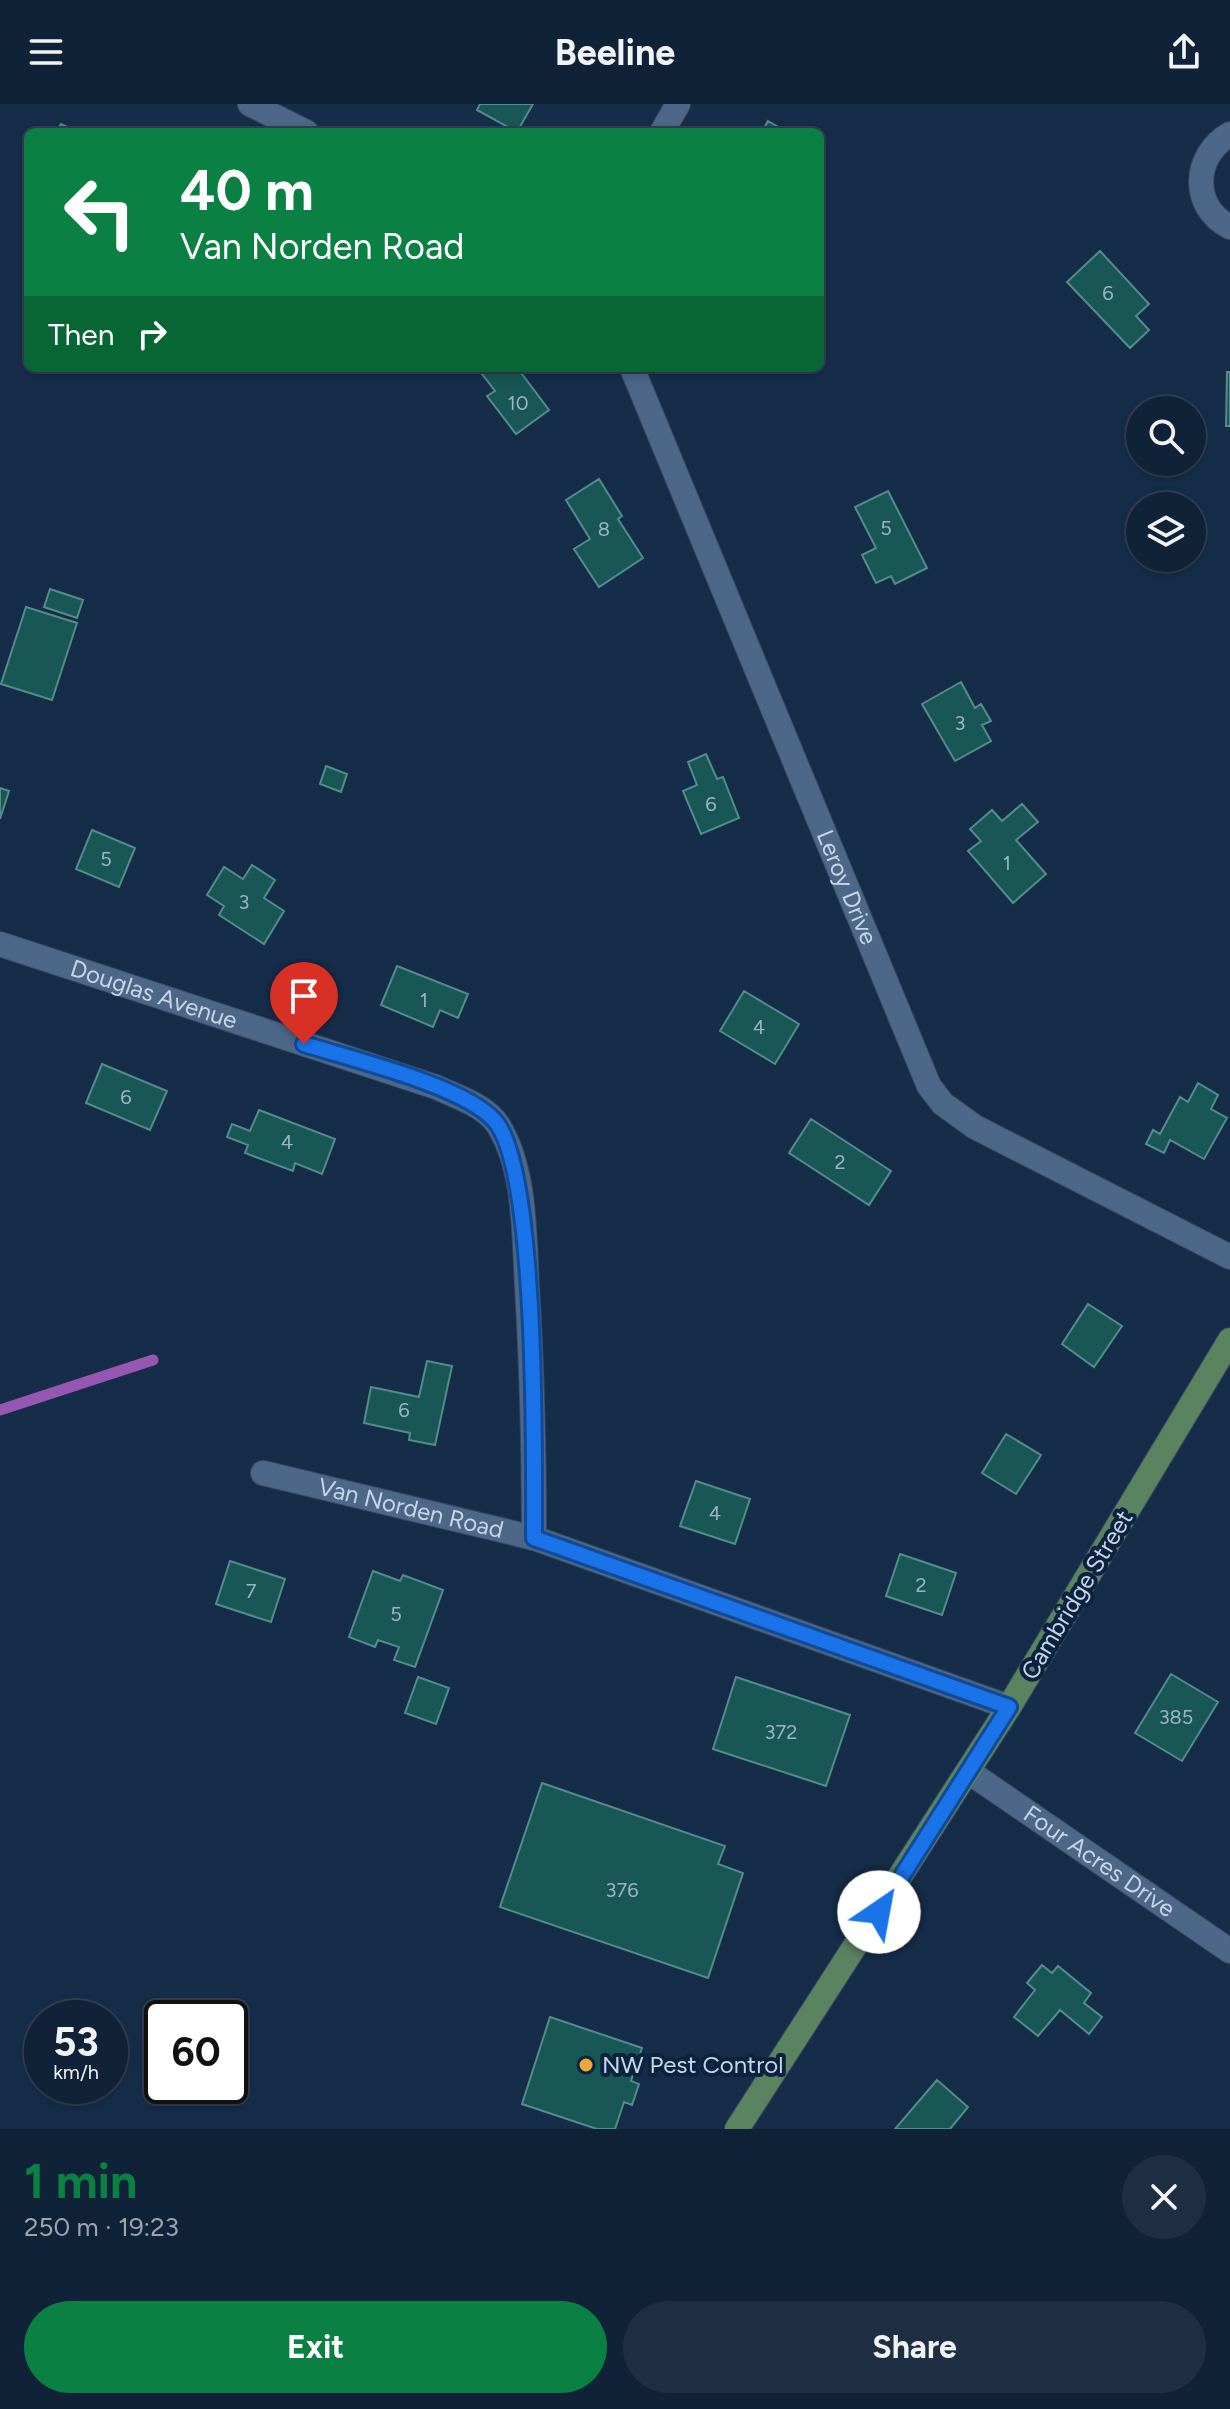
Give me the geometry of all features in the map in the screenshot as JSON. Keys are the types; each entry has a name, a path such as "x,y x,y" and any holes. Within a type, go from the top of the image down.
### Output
{"main road":[{"name":"Cambridge Street","path":"737,2129 969,1772 1230,1340"}],"street":[{"path":"250,104 298,128"},
{"path":"664,128 678,104"},
{"path":"1230,134 1211,149 1200,179 1209,209 1230,227"},
{"name":"Leroy Drive","path":"634,372 929,1086 943,1104 975,1127 1230,1257"},
{"name":"Douglas Avenue","path":"0,944 436,1087 482,1109 497,1123 508,1146 518,1183 525,1255 531,1347 534,1538"},
{"path":"1205,1384 1230,1368"},
{"name":"Van Norden Road","path":"263,1473 534,1538 1009,1707"},
{"name":"Four Acres Drive","path":"969,1772 1230,1951"}],"building":[{"path":"480,104 533,104 519,128 510,128 477,110"},
{"path":"768,121 780,128 764,128"},
{"path":"1100,251 1149,304 1136,316 1149,330 1130,348 1067,282"},
{"path":"481,372 525,372 522,374 549,410 516,434 487,396 495,391"},
{"path":"1227,372 1230,372 1230,426 1226,426"},
{"path":"599,479 622,516 618,519 643,558 599,587 574,549 590,539 566,500"},
{"path":"888,491 927,568 895,584 891,576 876,583 862,555 876,548 855,507"},
{"path":"50,589 83,600 77,618 44,607"},
{"path":"26,607 77,623 52,700 1,684"},
{"path":"961,682 975,708 981,704 991,721 982,725 991,741 955,761 922,704"},
{"path":"706,754 717,779 723,777 739,818 701,834 683,791 697,785 688,762"},
{"path":"326,766 347,774 341,792 320,784"},
{"path":"0,788 9,791 0,819"},
{"path":"1022,804 1038,822 1016,840 1046,874 1013,903 968,851 981,841 970,829 992,810 1002,821"},
{"path":"92,830 135,848 119,887 76,869"},
{"path":"252,865 275,880 264,898 284,911 264,944 219,915 224,906 207,895 224,867 243,879"},
{"path":"397,966 468,994 458,1018 440,1010 433,1027 381,1005"},
{"path":"744,991 799,1024 775,1064 720,1031"},
{"path":"102,1064 167,1091 150,1130 86,1103"},
{"path":"1198,1083 1218,1095 1211,1109 1227,1118 1204,1159 1170,1140 1164,1153 1146,1144 1153,1130 1160,1134 1180,1097 1188,1102"},
{"path":"259,1110 335,1139 322,1174 295,1163 293,1171 245,1153 248,1145 227,1137 232,1124 250,1131"},
{"path":"811,1119 891,1171 869,1205 789,1153"},
{"path":"1088,1304 1122,1326 1094,1367 1062,1344"},
{"path":"427,1361 452,1366 435,1445 409,1440 410,1433 364,1423 371,1387 419,1397"},
{"path":"1006,1434 1041,1455 1016,1494 982,1473"},
{"path":"696,1481 750,1499 735,1544 680,1526"},
{"path":"900,1554 956,1573 942,1615 886,1596"},
{"path":"230,1561 285,1579 271,1622 216,1604"},
{"path":"373,1571 400,1581 403,1575 443,1590 415,1667 394,1660 399,1647 378,1640 375,1647 349,1637"},
{"path":"1171,1674 1218,1702 1182,1761 1135,1733"},
{"path":"418,1677 449,1688 436,1724 405,1713"},
{"path":"736,1677 850,1715 826,1786 713,1749"},
{"path":"542,1783 725,1846 718,1864 743,1873 708,1978 500,1907"},
{"path":"1042,1965 1052,1973 1058,1966 1091,1993 1084,2003 1102,2017 1089,2034 1060,2010 1038,2036 1014,2017 1035,1990 1027,1983"},
{"name":"NW Pest Control","path":"550,2017 642,2048 631,2081 639,2084 632,2105 624,2102 615,2129 597,2129 522,2104"},
{"path":"937,2080 968,2107 950,2129 895,2129"}],"waterway":[{"path":"0,1410 153,1360"}],"place":[{"name":"NW Pest Control","path":"586,2065"}],"route":[{"path":"304,1044 436,1087 482,1109 497,1123 508,1146 518,1183 525,1255 531,1347 534,1538 1009,1707 879,1912"}]}
